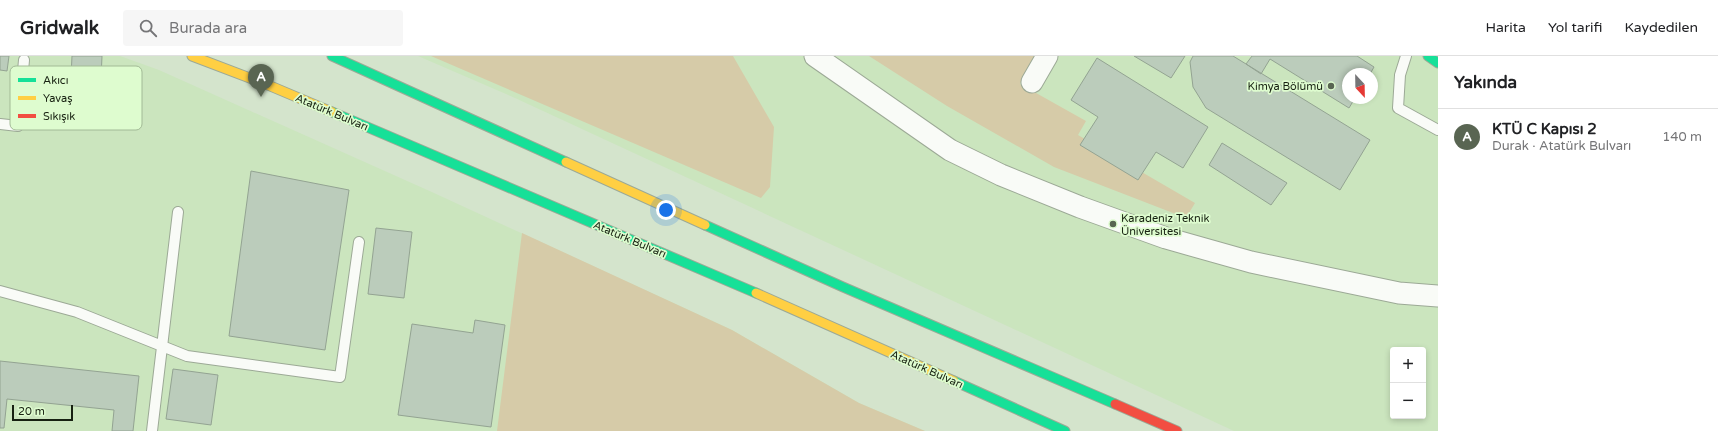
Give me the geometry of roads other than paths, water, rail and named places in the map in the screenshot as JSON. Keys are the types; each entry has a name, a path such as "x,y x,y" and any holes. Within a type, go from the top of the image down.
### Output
{"main road":[{"name":"Atatürk Bulvarı","path":"192,56 268,85 817,319 1065,431"},
{"path":"332,56 843,287 1176,431"},
{"path":"1428,56 1438,63"},
{"path":"817,319 962,395"}],"street":[{"path":"815,56 950,150 1001,175 1080,207 1166,238 1251,262 1399,293 1438,296"},
{"path":"1032,82 1048,56"}],"lane":[{"path":"1406,56 1400,75 1398,108 1438,130"},
{"path":"23,66 24,60"},
{"path":"0,124 10,125"},
{"path":"152,431 178,212"},
{"path":"0,291 77,312 187,356 340,377 359,242"}],"place":[{"name":"Kimya Bölümü","path":"1331,86"},
{"name":"KTÜ C Kapısı 2","path":"261,97"},
{"name":"Karadeniz Teknik Üniversitesi","path":"1113,224"}]}
